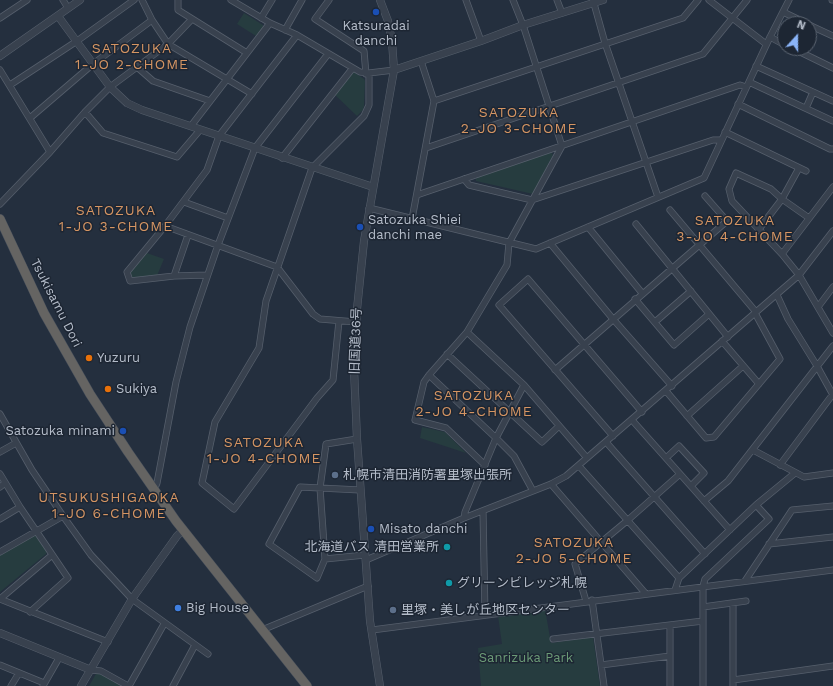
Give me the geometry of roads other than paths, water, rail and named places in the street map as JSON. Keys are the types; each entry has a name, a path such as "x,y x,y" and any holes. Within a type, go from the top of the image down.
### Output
{"highway":[{"name":"Tsukisamu Dori","path":"0,219 44,313 90,394 154,490 183,530 307,686"}],"street":[{"path":"0,18 27,0"},
{"path":"63,0 68,8"},
{"path":"0,56 80,0"},
{"path":"10,85 77,41 134,0"},
{"path":"142,0 152,20 168,44 252,94"},
{"path":"178,0 178,10 247,53"},
{"path":"231,0 270,23 297,35 352,69 368,74 394,70 481,41 523,25 603,0"},
{"path":"261,18 272,0"},
{"path":"285,30 302,0"},
{"path":"329,0 315,19 364,51 368,74 368,105 364,116 312,168 266,301 259,348 215,422 202,483 234,509 332,380 340,321"},
{"name":"旧国道36号","path":"380,0 388,21 392,41 394,70 369,208 360,269 354,370 360,490 372,630 380,686"},
{"path":"466,0 481,41"},
{"path":"485,465 446,428 415,420 424,382 467,332 507,265 509,243 562,146 523,25 513,0"},
{"path":"557,0 562,12"},
{"path":"434,101 683,18 698,0"},
{"path":"709,0 766,44"},
{"path":"426,148 703,54 747,0"},
{"path":"369,208 536,249 704,178 766,44 789,0"},
{"path":"593,2 605,43 658,198"},
{"path":"783,12 791,16"},
{"path":"58,16 110,87 127,103 142,110 200,130 373,187"},
{"path":"0,204 110,87 168,44 192,19"},
{"path":"30,118 93,64 152,20"},
{"path":"191,126 270,23"},
{"path":"817,28 833,36"},
{"path":"207,275 174,276 130,281 127,272 184,202 207,170 219,136 297,35"},
{"path":"770,37 777,41"},
{"path":"154,490 157,483 178,376 190,327 207,275 255,148 328,54"},
{"path":"808,56 833,68"},
{"path":"412,219 434,101 421,61"},
{"path":"756,66 833,101"},
{"path":"137,67 153,81 210,101"},
{"path":"282,158 352,69"},
{"path":"0,70 50,152"},
{"path":"417,195 633,123 740,85 748,84 833,121"},
{"path":"806,108 813,92"},
{"path":"738,104 830,149 833,149"},
{"path":"85,112 103,133 177,157 200,130"},
{"path":"725,132 806,171"},
{"path":"464,179 469,185 532,200 713,140 721,140"},
{"path":"759,230 782,199 798,168"},
{"path":"809,218 782,199 771,189 736,173 729,189 732,201 782,254 798,276 833,333"},
{"path":"782,254 833,187"},
{"path":"555,370 635,299 727,221 705,196"},
{"path":"184,202 228,218"},
{"path":"666,391 706,438 714,437 780,359 756,312 670,210"},
{"path":"636,224 728,337"},
{"path":"165,226 277,267 313,314 320,320 356,322"},
{"path":"588,227 642,293"},
{"path":"325,560 366,558 533,491 566,476 798,276 833,231"},
{"path":"174,276 188,235"},
{"path":"550,243 613,319 672,386"},
{"path":"613,436 499,305 528,280 642,412"},
{"path":"818,307 833,287"},
{"path":"655,322 691,291"},
{"path":"777,295 788,319 833,395 780,465"},
{"path":"635,299 674,345 709,314"},
{"path":"467,332 524,385 587,458"},
{"path":"722,341 759,384"},
{"path":"704,501 728,481 833,346"},
{"path":"447,354 542,442 559,426"},
{"path":"687,416 743,366"},
{"path":"429,375 514,456 533,491"},
{"path":"464,518 465,512 496,438 524,385"},
{"path":"0,414 32,470 91,555 132,599 164,624 208,654"},
{"path":"632,420 730,530"},
{"path":"357,438 326,444 320,488 325,560 316,578 269,544 300,487 320,488 360,490"},
{"path":"606,442 705,554"},
{"path":"0,452 16,443"},
{"path":"666,458 679,446 704,473 691,486"},
{"path":"753,450 804,477 833,473"},
{"path":"579,466 678,578"},
{"path":"674,590 678,578 756,505 794,473"},
{"path":"0,474 3,485 20,507 68,578 30,612"},
{"path":"604,686 589,601 575,564 680,474"},
{"path":"550,484 646,594"},
{"path":"703,686 703,586 705,579 769,519 756,505"},
{"path":"745,581 792,510 833,506"},
{"path":"0,519 20,507"},
{"path":"483,511 485,614"},
{"path":"0,552 36,530 63,516"},
{"path":"81,686 132,599 177,536 183,530"},
{"path":"770,544 833,537"},
{"path":"52,555 0,599 108,642"},
{"path":"372,630 485,614 833,570"},
{"path":"262,630 368,586"},
{"path":"703,607 746,601"},
{"path":"733,602 733,683 833,666"},
{"path":"553,639 703,621"},
{"path":"0,633 59,658 91,670 101,671 128,686 164,624"},
{"path":"670,625 670,686"},
{"path":"173,686 195,645"},
{"path":"601,665 670,656"},
{"path":"0,665 43,684 59,658"},
{"path":"11,686 19,673"}],"place":[{"name":"Katsuradai danchi","path":"376,12"},
{"name":"Satozuka Shiei danchi mae","path":"360,227"},
{"name":"Yuzuru","path":"89,358"},
{"name":"Sukiya","path":"108,389"},
{"name":"Satozuka minami","path":"123,431"},
{"name":"札幌市清田消防署里塚出張所","path":"335,475"},
{"name":"Misato danchi","path":"371,529"},
{"name":"北海道バス 清田営業所","path":"447,547"},
{"name":"グリーンビレッジ札幌","path":"449,583"},
{"name":"Big House","path":"178,608"},
{"name":"里塚・美しが丘地区センター","path":"393,610"}],"district":[{"name":"SATOZUKA 1-JO 2-CHOME","path":"132,58"},
{"name":"SATOZUKA 2-JO 3-CHOME","path":"519,122"},
{"name":"SATOZUKA 1-JO 3-CHOME","path":"116,220"},
{"name":"SATOZUKA 3-JO 4-CHOME","path":"735,230"},
{"name":"SATOZUKA 2-JO 4-CHOME","path":"474,404"},
{"name":"SATOZUKA 1-JO 4-CHOME","path":"264,452"},
{"name":"UTSUKUSHIGAOKA 1-JO 6-CHOME","path":"109,506"},
{"name":"SATOZUKA 2-JO 5-CHOME","path":"574,552"}],"park label":[{"name":"Sanrizuka Park","path":"526,658"}]}
